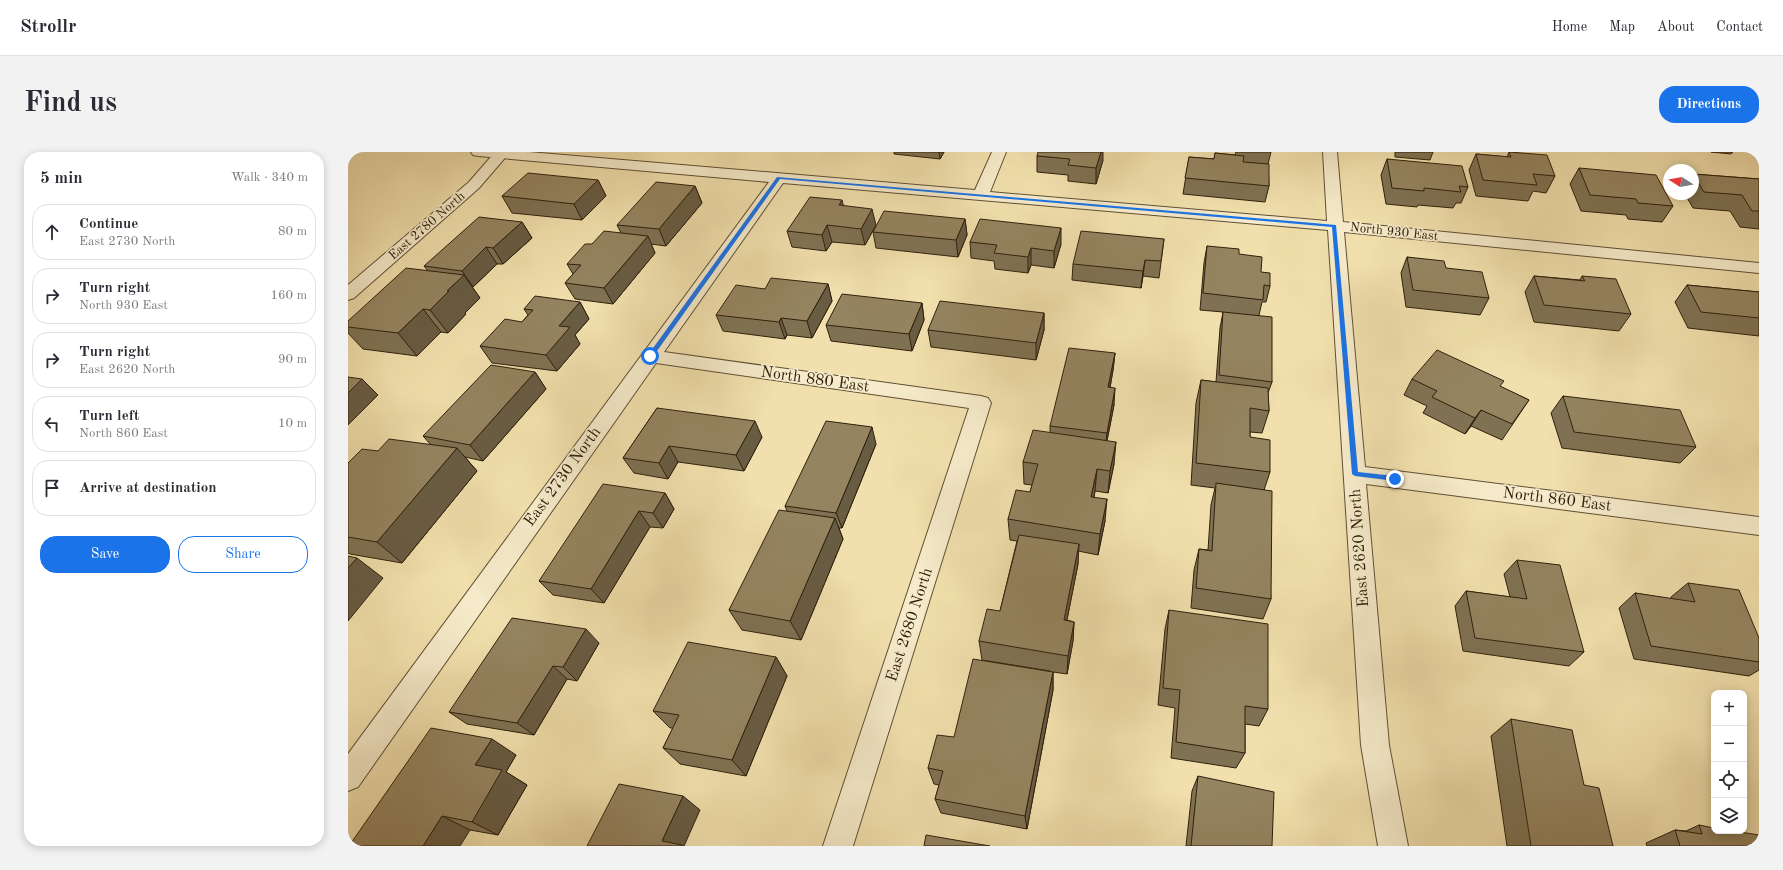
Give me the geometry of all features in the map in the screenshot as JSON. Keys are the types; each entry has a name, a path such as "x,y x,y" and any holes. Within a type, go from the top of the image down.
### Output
{"street":[{"name":"North 930 East","path":"478,152 1334,226 1759,268"},
{"path":"980,195 999,152"},
{"name":"East 2620 North","path":"1330,152 1334,226 1355,474 1375,745 1393,846"},
{"name":"East 2780 North","path":"348,294 474,185 502,153"},
{"name":"East 2730 North","path":"348,777 779,178"},
{"name":"North 880 East","path":"650,356 981,403"},
{"name":"East 2680 North","path":"838,846 981,403"},
{"name":"North 860 East","path":"1355,474 1759,526"}],"building":[{"path":"1038,152 1101,152 1096,168 1068,165 1070,159 1037,156"},
{"path":"1509,152 1547,155 1555,176 1533,174 1537,185 1483,180 1476,154 1511,157"},
{"path":"1215,153 1244,156 1243,162 1269,164 1269,186 1185,178 1189,157 1214,159"},
{"path":"1387,159 1462,166 1468,187 1459,186 1461,192 1424,188 1424,191 1392,188"},
{"path":"1579,168 1656,175 1663,188 1663,200 1670,200 1673,206 1638,203 1636,199 1590,195"},
{"path":"528,173 598,180 574,204 502,196"},
{"path":"1699,174 1759,179 1759,211 1752,211 1742,195 1704,192 1699,184"},
{"path":"656,182 695,186 659,229 617,225"},
{"path":"810,197 842,200 839,205 872,209 861,229 827,225 822,235 787,231"},
{"path":"884,211 965,219 956,240 873,232"},
{"path":"479,217 522,222 493,248 486,247 462,271 424,266"},
{"path":"980,219 1061,228 1054,251 1031,248 1028,257 994,253 997,245 970,242"},
{"path":"604,231 648,236 604,288 565,283 581,265 567,264 585,244 592,244"},
{"path":"1081,231 1164,239 1161,261 1145,260 1143,271 1073,264"},
{"path":"1207,246 1239,249 1239,254 1262,257 1261,272 1270,273 1270,286 1264,285 1263,300 1203,293"},
{"path":"1407,257 1444,261 1446,268 1482,272 1489,298 1413,290"},
{"path":"406,268 464,275 430,310 423,309 398,333 348,327 348,321"},
{"path":"1534,276 1585,281 1582,276 1616,279 1631,314 1544,305"},
{"path":"771,278 828,284 807,321 781,318 779,322 716,315 736,285 765,289"},
{"path":"1687,285 1759,292 1759,318 1701,312"},
{"path":"842,294 922,303 909,334 826,325"},
{"path":"535,296 580,302 559,326 570,327 546,355 480,346 505,319 522,322 533,310 524,309"},
{"path":"940,301 1044,313 1036,343 928,330"},
{"path":"1223,312 1272,317 1272,382 1219,375"},
{"path":"1069,348 1115,353 1108,387 1115,388 1107,433 1050,426"},
{"path":"1437,350 1504,381 1500,386 1529,400 1512,424 1481,410 1475,418 1432,397 1437,391 1412,379"},
{"path":"491,365 535,372 470,445 423,436"},
{"path":"348,377 362,379 348,393"},
{"path":"1201,380 1268,388 1269,411 1250,408 1250,437 1270,440 1270,472 1196,463"},
{"path":"1563,396 1680,410 1696,447 1574,432"},
{"path":"657,408 755,421 736,455 669,446 659,463 623,458"},
{"path":"826,421 872,427 836,513 785,506"},
{"path":"1033,430 1116,442 1110,471 1097,469 1091,497 1107,499 1100,534 1008,519 1016,490 1030,492 1038,464 1023,462"},
{"path":"389,439 457,448 377,542 348,537 348,463 362,449 378,451"},
{"path":"1216,483 1272,491 1271,599 1196,588 1199,549 1212,551"},
{"path":"603,484 665,493 653,513 639,511 591,589 539,581"},
{"path":"779,510 835,518 790,621 729,610"},
{"path":"1019,535 1079,544 1064,620 1074,622 1068,656 979,641 987,609 1000,611"},
{"path":"348,556 357,558 348,568"},
{"path":"1517,560 1560,565 1584,652 1475,638 1466,591 1527,599"},
{"path":"1688,583 1739,590 1759,638 1759,662 1651,646 1635,593 1695,602"},
{"path":"1169,610 1268,624 1268,709 1245,706 1245,753 1176,742 1180,690 1163,688"},
{"path":"512,618 586,629 563,667 553,666 517,723 449,712"},
{"path":"688,642 776,657 732,760 663,748 679,715 653,711"},
{"path":"973,659 1053,672 1025,816 935,799 943,771 928,768 937,735 954,737"},
{"path":"1511,719 1572,730 1584,785 1599,788 1613,846 1531,846"},
{"path":"431,728 492,739 475,765 502,770 472,822 442,816 423,846 349,846"},
{"path":"1198,776 1274,792 1272,846 1191,846"},
{"path":"619,784 683,796 662,841 682,846 587,846"},
{"path":"1699,825 1711,827 1711,834 1747,833 1759,835 1759,846 1680,846 1675,830 1702,834"},
{"path":"926,835 990,846 924,846"}],"route":[{"path":"650,356 779,178 1334,226 1355,474 1395,479"}]}
